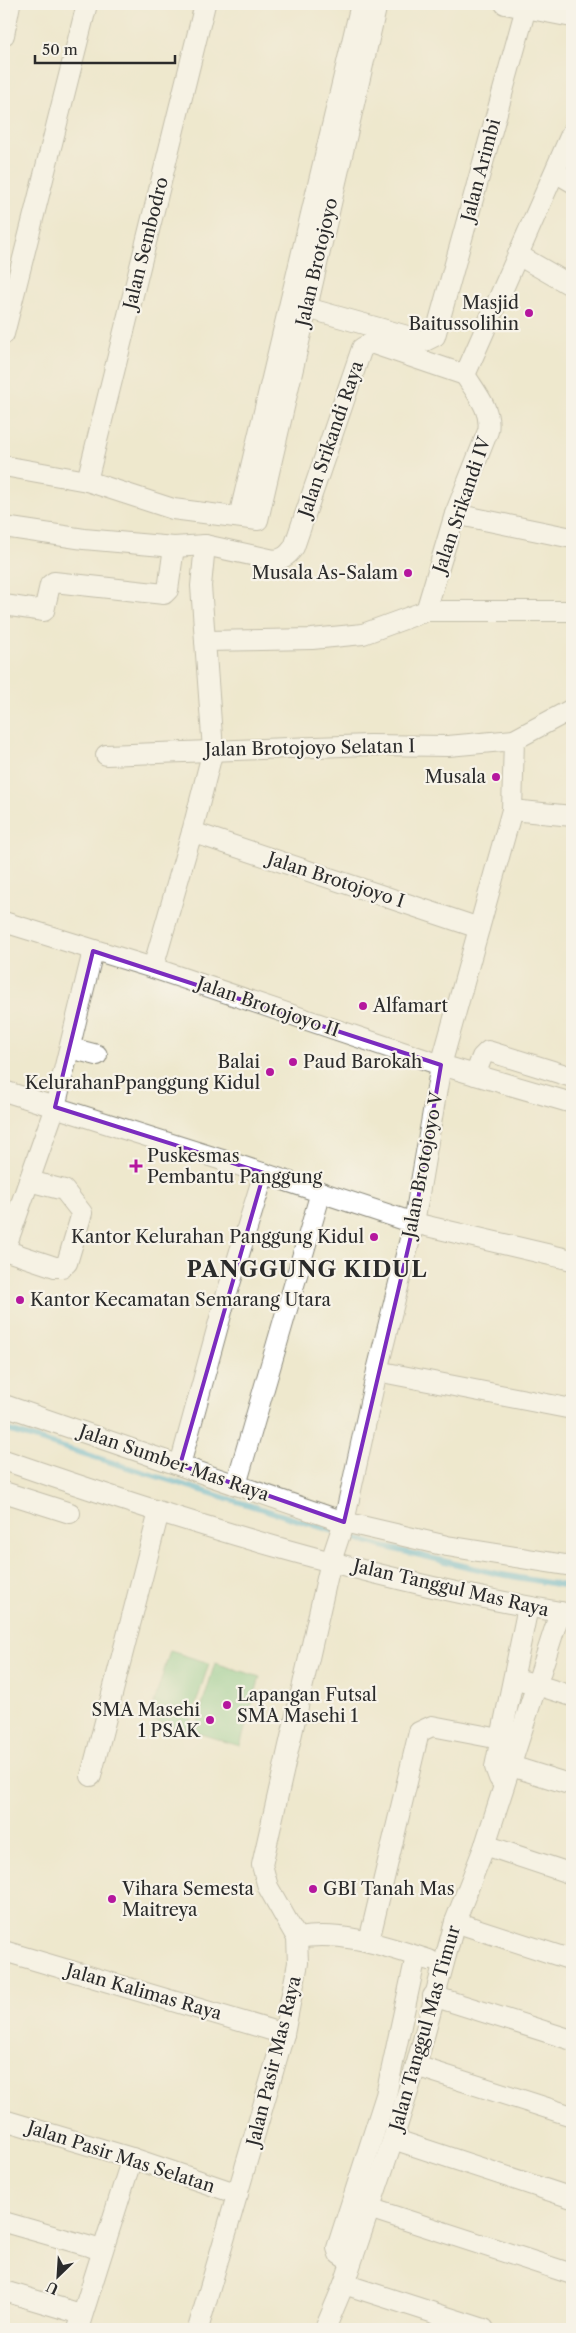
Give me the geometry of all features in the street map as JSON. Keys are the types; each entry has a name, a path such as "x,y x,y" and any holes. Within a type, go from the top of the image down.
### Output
{"street":[{"path":"4,35 10,4"},
{"path":"4,334 40,184 88,4"},
{"name":"Jalan Sembodro","path":"87,481 205,4"},
{"name":"Jalan Brotojoyo","path":"248,519 361,4"},
{"name":"Jalan Brotojoyo","path":"248,519 307,308 377,4"},
{"path":"505,4 526,6 572,16"},
{"name":"Jalan Arimbi","path":"307,308 425,341 435,336 526,6"},
{"path":"465,375 572,132"},
{"path":"555,172 572,182"},
{"path":"518,255 572,286"},
{"name":"Jalan Srikandi Raya","path":"4,527 38,534 174,547 205,545 274,560 282,559 294,548 362,348 366,344 371,343 465,375"},
{"name":"Jalan Srikandi IV","path":"426,611 455,514 488,431 490,421 488,413 465,375"},
{"path":"4,466 87,481 173,509 248,519"},
{"path":"455,514 572,538"},
{"path":"153,968 192,832 213,750 201,586 205,545"},
{"path":"4,605 44,611 50,585 54,582 164,594 168,590 174,547"},
{"path":"205,641 312,639 363,634 426,611 572,611"},
{"path":"514,740 572,709"},
{"name":"Jalan Brotojoyo Selatan I","path":"106,755 369,745 448,746 514,740"},
{"name":"Jalan Brotojoyo V","path":"333,1556 343,1524 377,1371 414,1223 441,1065 512,810 514,740"},
{"path":"512,810 572,816"},
{"name":"Jalan Brotojoyo I","path":"192,832 479,928"},
{"name":"Jalan Brotojoyo II","path":"4,922 153,968 441,1065 572,1103"},
{"path":"29,1181 64,1190 82,1213 67,1262 62,1267 55,1267 5,1244 55,1107 93,951"},
{"path":"70,1048 98,1055"},
{"path":"475,1075 482,1057 488,1051 572,1077"},
{"path":"4,1091 264,1173 414,1223 572,1260"},
{"path":"180,1466 225,1300 264,1173"},
{"path":"236,1485 321,1192"},
{"path":"377,1371 572,1408"},
{"name":"Jalan Sumber Mas Raya","path":"4,1405 343,1524"},
{"path":"4,1460 159,1512 333,1556"},
{"path":"4,1492 70,1513"},
{"path":"90,1776 159,1512"},
{"path":"343,1524 448,1546 572,1566"},
{"name":"Jalan Tanggul Mas Raya","path":"333,1556 528,1607 566,1613"},
{"name":"Jalan Pasir Mas Raya","path":"198,2329 284,2034 298,1963 297,1938 268,1887 262,1865 333,1556"},
{"path":"504,1786 495,1767 528,1607"},
{"name":"Jalan Tanggul Mas Timur","path":"325,2329 352,2262 393,2139 416,2066 455,1922 485,1845 537,1684 566,1613"},
{"path":"514,1678 572,1696"},
{"path":"369,1941 419,1732 432,1726 500,1740"},
{"path":"511,1766 572,1785"},
{"path":"485,1845 572,1874"},
{"path":"455,1922 572,1960"},
{"path":"297,1938 324,1934 344,1936 369,1941 443,1965"},
{"name":"Jalan Kalimas Raya","path":"4,1951 284,2034"},
{"path":"352,2262 339,2254 337,2248 386,2095 416,1956"},
{"path":"434,1996 572,2040"},
{"path":"416,2066 572,2116"},
{"path":"386,2095 405,2101"},
{"name":"Jalan Pasir Mas Selatan","path":"4,2120 132,2158 238,2194"},
{"path":"393,2139 572,2198"},
{"path":"4,2291 80,2322 132,2158"},
{"path":"369,2208 572,2274"},
{"path":"4,2222 102,2250"},
{"path":"344,2284 484,2329"}],"highlighted area":[{"path":"93,951 441,1065 414,1223 344,1522 180,1465 264,1173 55,1107"}],"green space":[{"name":"Lapangan Futsal SMA Masehi 1","path":"170,1651 209,1663 187,1731 149,1719"},
{"name":"Lapangan Futsal SMA Masehi 1","path":"215,1663 260,1677 240,1746 194,1732"}],"waterway":[{"path":"4,1429 381,1546 498,1574 572,1587"}],"place":[{"name":"Masjid Baitussolihin","path":"529,313"},
{"name":"Musala As-Salam","path":"408,573"},
{"name":"Musala","path":"496,777"},
{"name":"Alfamart","path":"363,1006"},
{"name":"Paud Barokah","path":"293,1062"},
{"name":"Balai KelurahanPpanggung Kidul","path":"270,1072"},
{"name":"Puskesmas Pembantu Panggung","path":"136,1166"},
{"name":"Kantor Kelurahan Panggung Kidul","path":"374,1237"},
{"name":"Kantor Kecamatan Semarang Utara","path":"20,1300"},
{"name":"Lapangan Futsal SMA Masehi 1","path":"227,1705"},
{"name":"SMA Masehi 1 PSAK","path":"210,1720"},
{"name":"GBI Tanah Mas","path":"313,1889"},
{"name":"Vihara Semesta Maitreya","path":"112,1899"}],"district":[{"name":"PANGGUNG KIDUL","path":"307,1269"}]}
